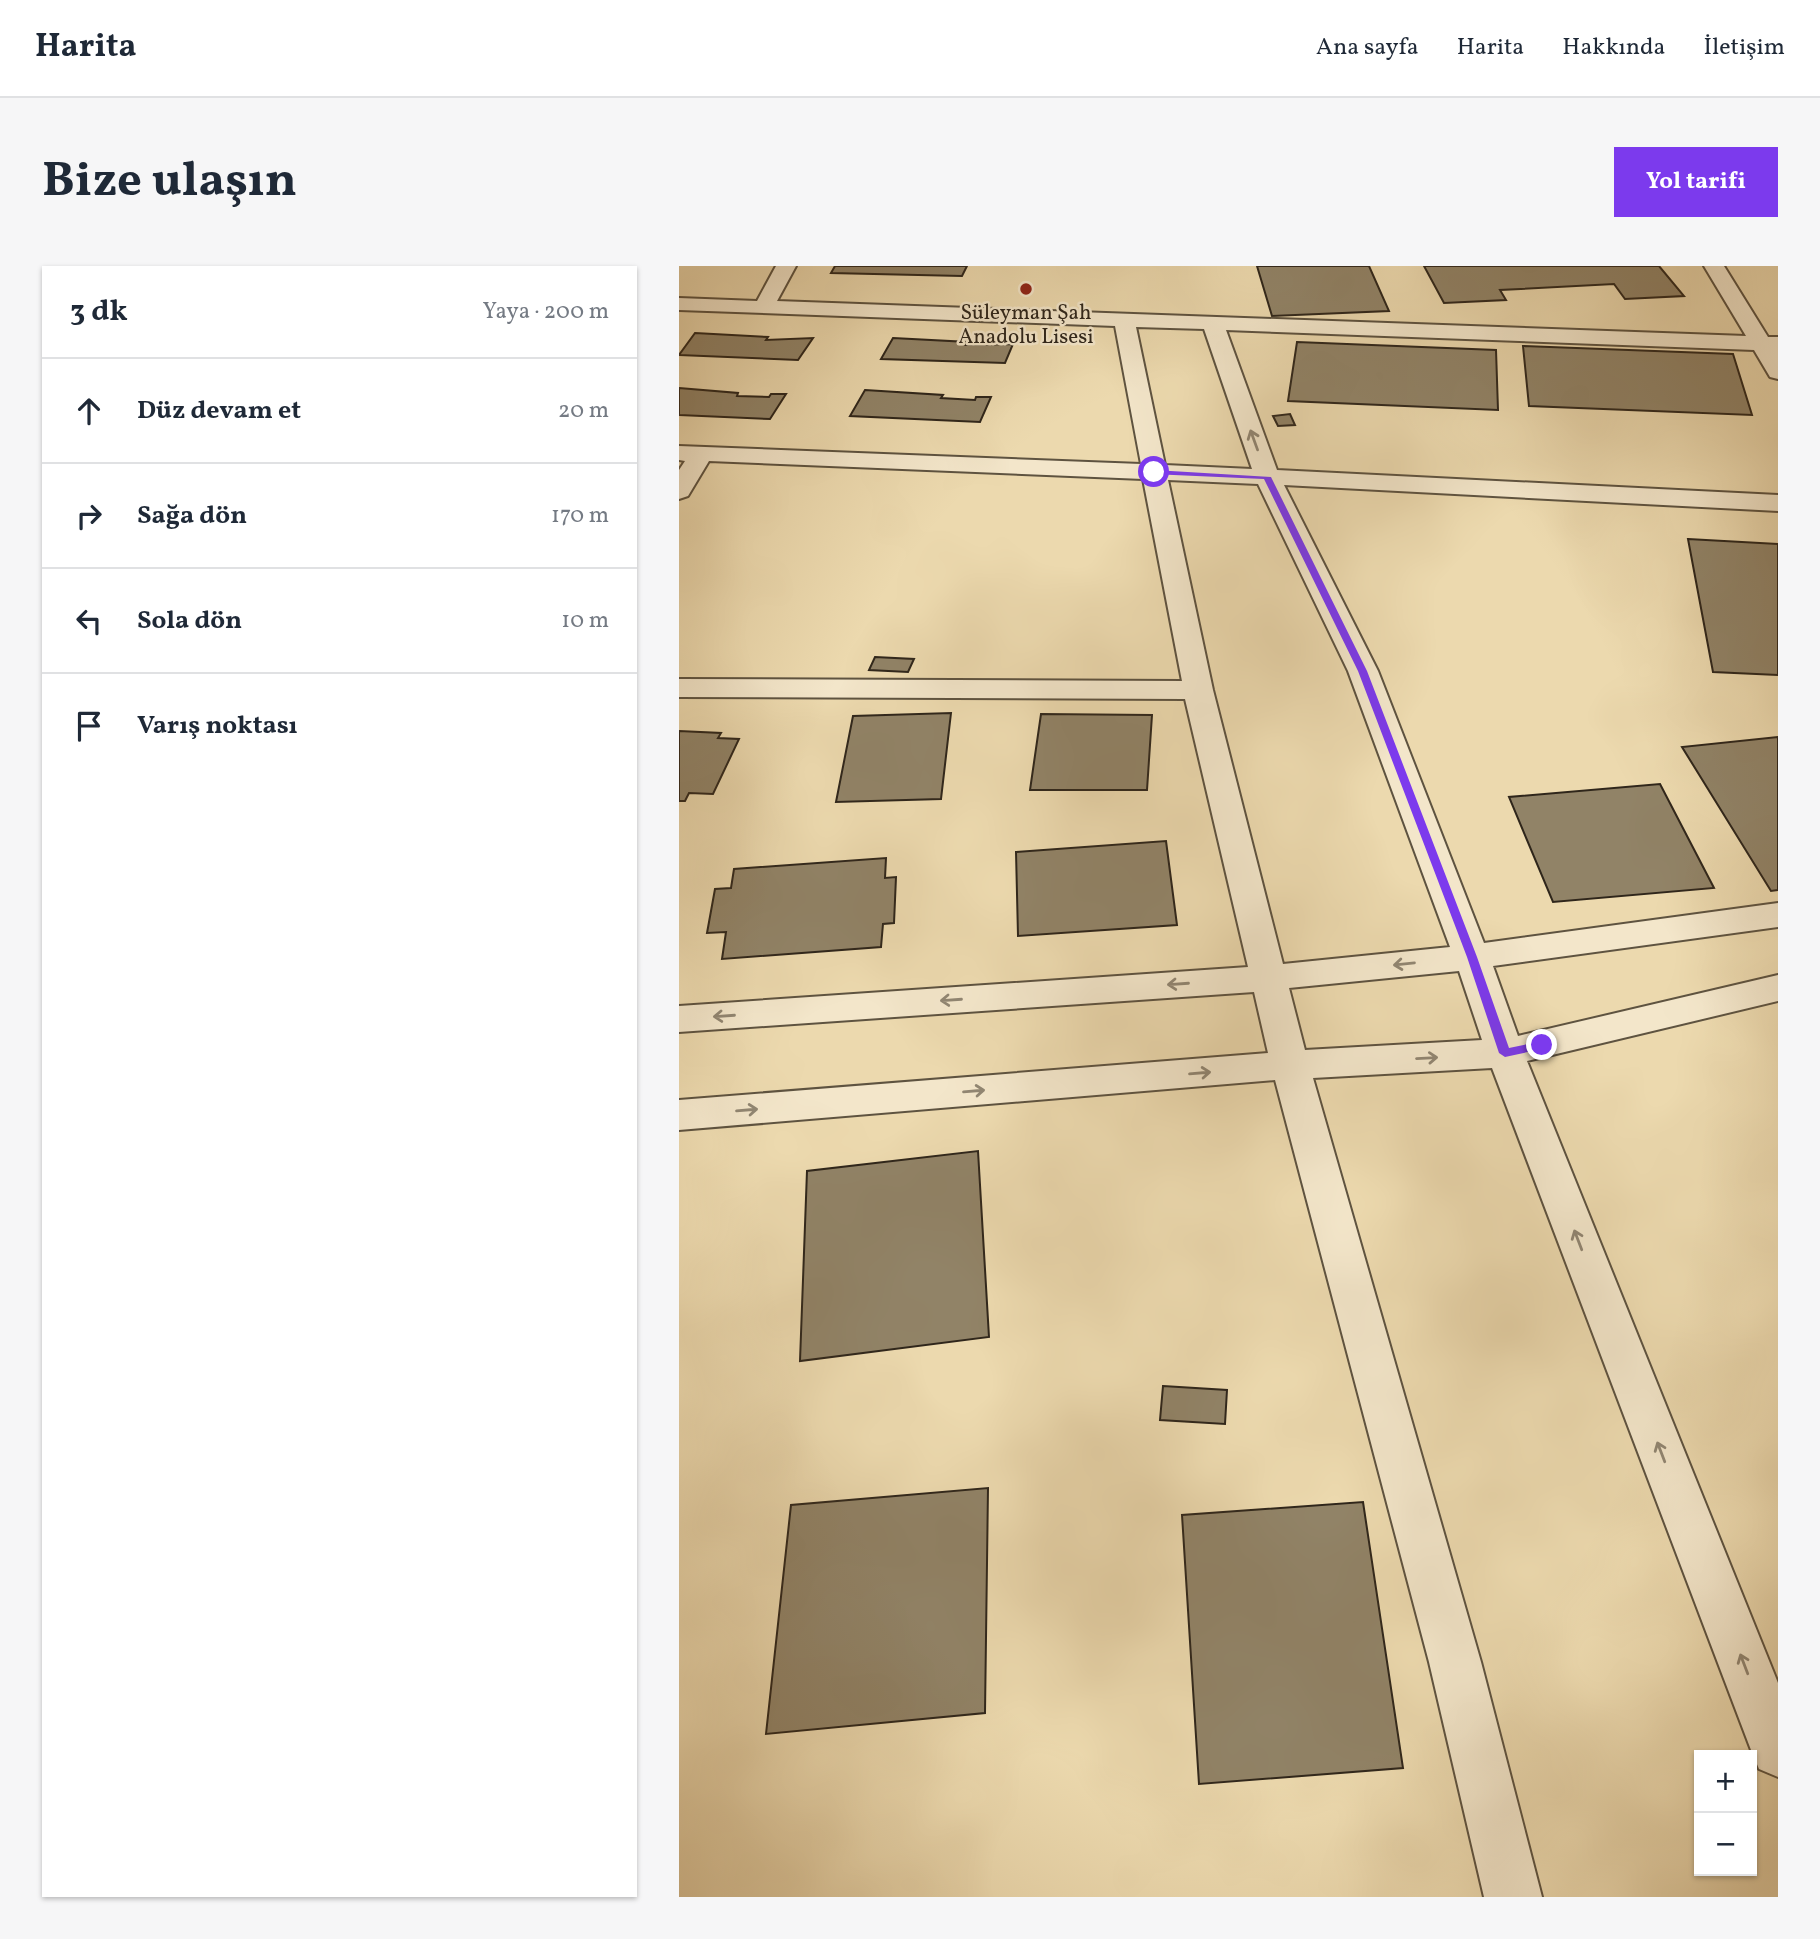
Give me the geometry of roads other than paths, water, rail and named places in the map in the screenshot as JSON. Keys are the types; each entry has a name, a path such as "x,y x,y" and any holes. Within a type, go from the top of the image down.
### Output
{"street":[{"path":"764,307 786,266"},
{"path":"1714,266 1769,344 1778,372"},
{"path":"679,304 1769,344"},
{"path":"1124,320 1198,690 1290,1065 1455,1662 1513,1897"},
{"path":"1212,322 1267,477 1363,671 1472,957 1505,1053 1778,1750"},
{"path":"679,491 690,453 1267,477 1778,503"},
{"path":"679,688 1198,690"},
{"path":"679,1019 1269,978 1472,957 1778,915"},
{"path":"679,1115 1290,1065 1505,1053 1778,988"}],"place":[{"name":"Süleyman Şah Anadolu Lisesi","path":"1026,289"}]}
